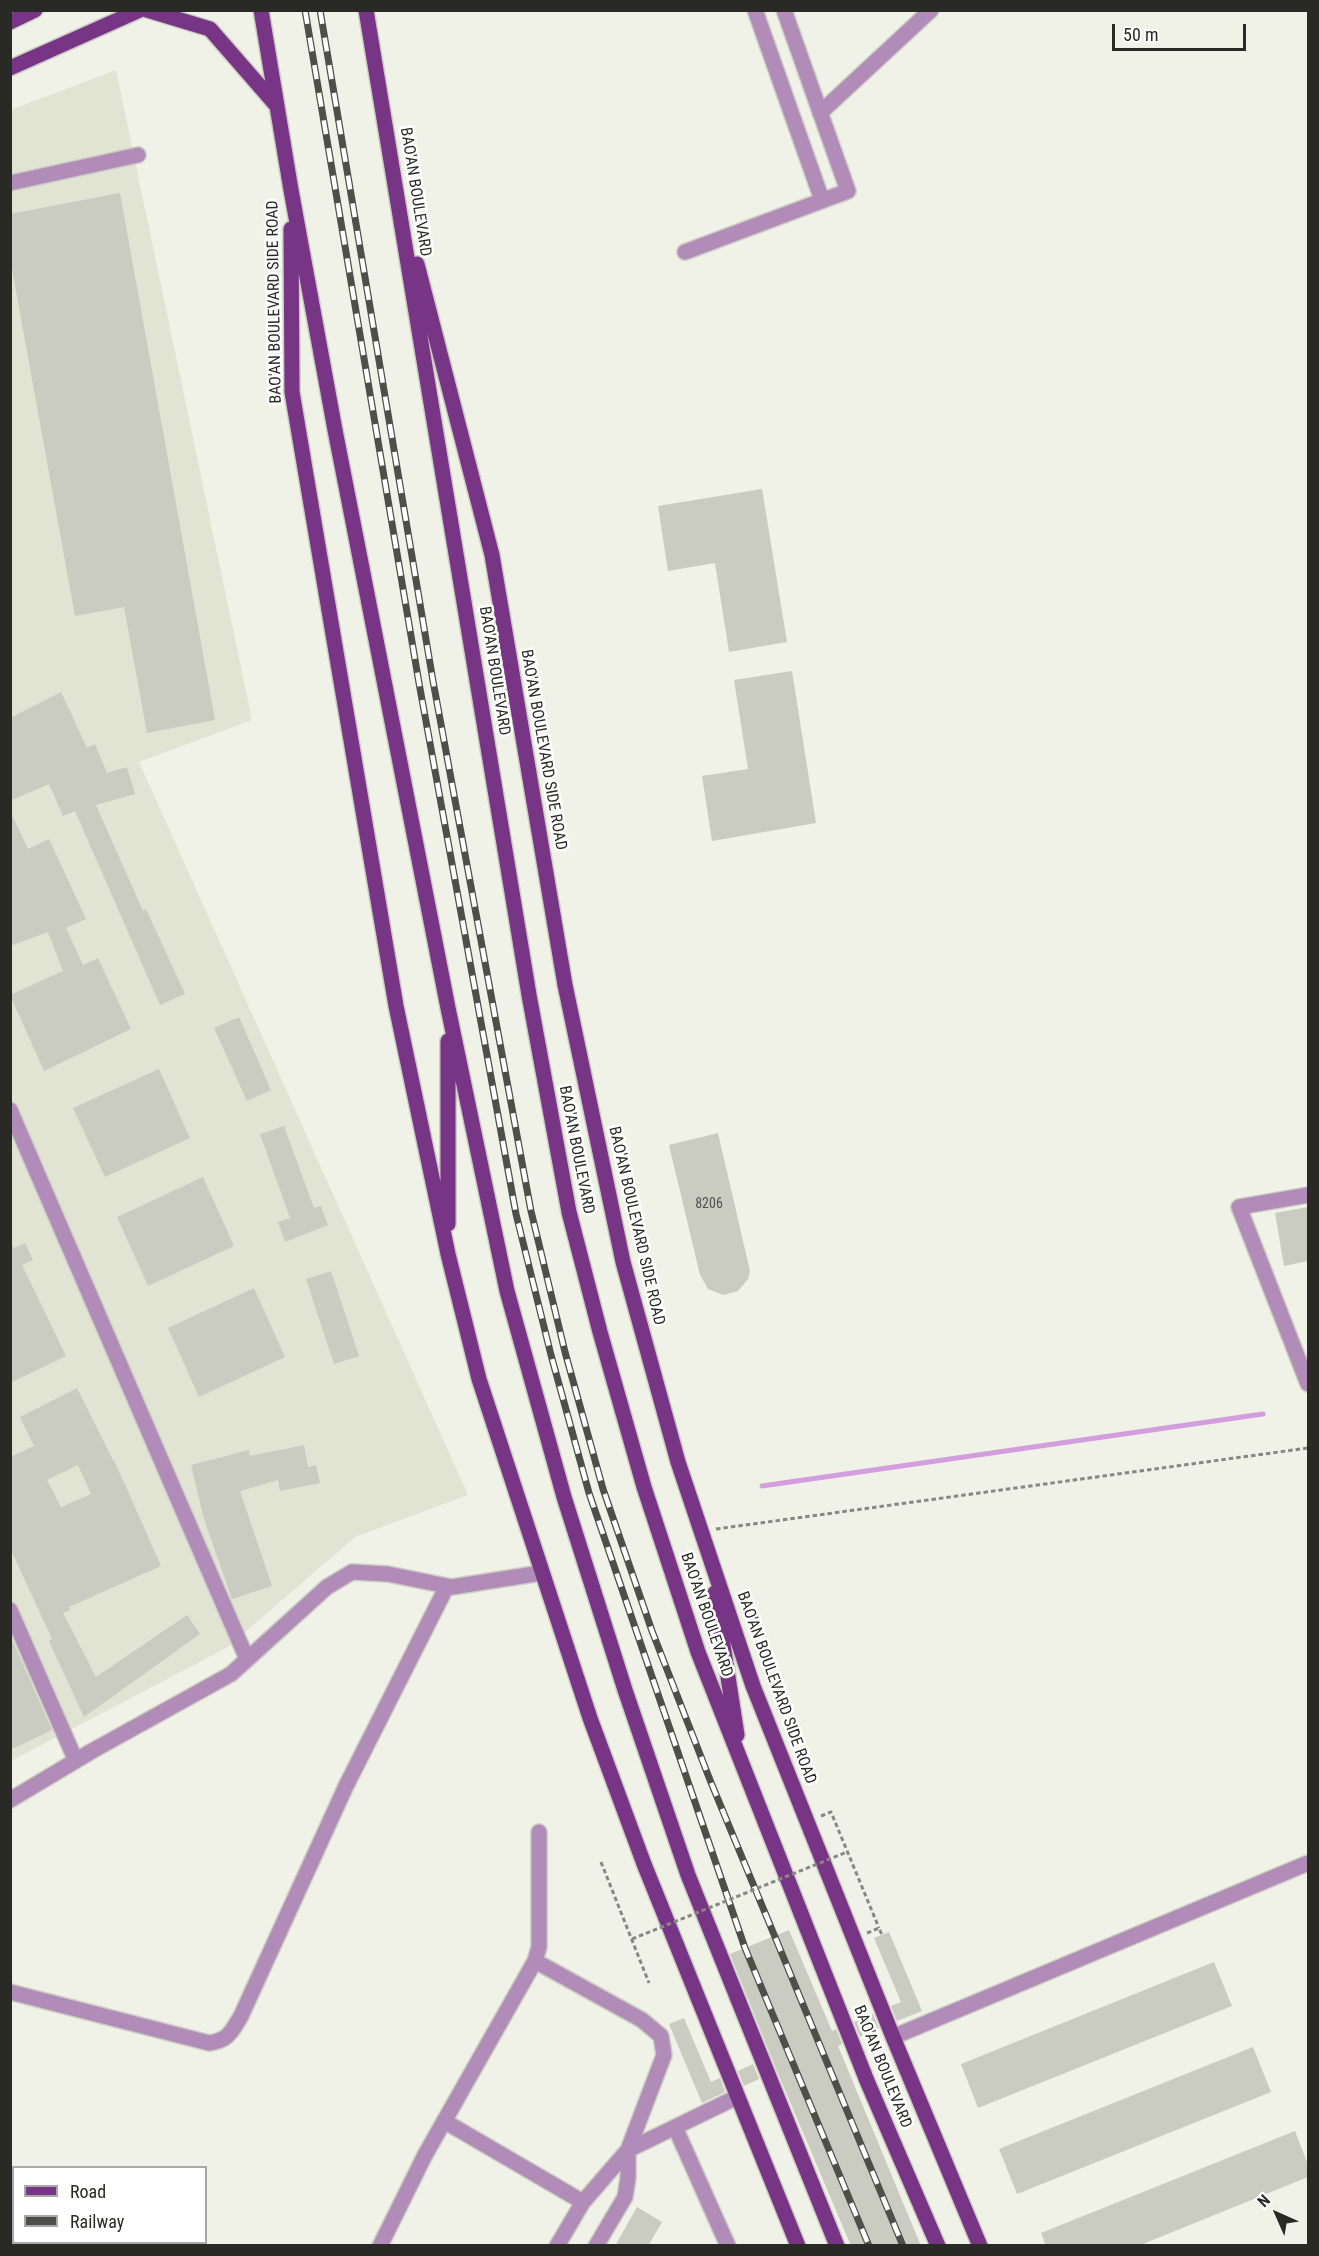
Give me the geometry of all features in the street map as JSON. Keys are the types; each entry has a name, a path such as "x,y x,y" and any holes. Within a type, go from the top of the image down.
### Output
{"main road":[{"path":"10,22 35,10"},
{"path":"10,68 140,10"},
{"path":"147,10 210,28 277,106"},
{"path":"261,10 291,190 448,1008 507,1291 564,1497 625,1690 688,1875 837,2246"},
{"name":"BAO'AN BOULEVARD","path":"366,10 529,996 569,1212 644,1487 698,1652 867,2081 938,2246"},
{"name":"BAO'AN BOULEVARD SIDE ROAD","path":"394,174 492,555 565,985 623,1262 678,1461 753,1686 893,2037 980,2246"},
{"name":"BAO'AN BOULEVARD SIDE ROAD","path":"291,190 292,392 396,1006 448,1254 479,1379 590,1718 644,1864 798,2246"},
{"path":"448,1008 448,1254"},
{"path":"708,1551 742,1768"}],"street":[{"path":"369,28 375,10"},
{"path":"755,10 822,200"},
{"path":"685,252 848,191 784,10"},
{"path":"820,113 932,10"},
{"path":"10,183 138,155"},
{"path":"10,1110 247,1659"},
{"path":"1308,1195 1239,1207 1308,1384"},
{"path":"10,1800 231,1674 327,1587 352,1572 388,1574 453,1587 541,1573"},
{"path":"10,1992 209,2043 220,2042 229,2036 241,2016 346,1786 447,1586"},
{"path":"10,1610 76,1761"},
{"path":"380,2246 444,2121 535,1961 539,1947 539,1832"},
{"path":"893,2037 1308,1863"},
{"path":"535,1961 642,2019 661,2036 664,2055 628,2150 583,2202 557,2246"},
{"path":"628,2150 737,2097"},
{"path":"444,2121 583,2202"},
{"path":"675,2127 728,2246"},
{"path":"596,2246 625,2197 628,2150"}],"path":[{"path":"713,1529 1308,1448"},
{"path":"819,1817 831,1812 882,1935"},
{"path":"632,1939 848,1852"},
{"path":"601,1862 649,1983"},
{"path":"865,1933 879,1928"}],"shaded area":[{"path":"116,70 252,720 139,762 468,1495 355,1537 228,1647 11,1761 11,110"}],"building":[{"path":"120,193 215,720 147,733 124,607 75,616 10,258 10,214"},
{"path":"762,489 787,642 729,652 715,563 668,571 658,506"},
{"path":"792,671 816,823 712,841 702,776 748,769 734,680"},
{"path":"61,692 87,748 95,744 107,773 127,767 135,794 96,805 143,911 146,909 185,994 160,1005 75,811 63,816 49,784 10,801 10,718"},
{"path":"10,811 28,849 49,839 86,919 66,928 83,965 98,958 131,1029 44,1071 10,995 63,971 48,932 10,946"},
{"path":"239,1017 271,1090 247,1101 214,1028"},
{"path":"159,1069 190,1138 105,1177 73,1108"},
{"path":"284,1126 314,1208 321,1206 328,1225 285,1242 278,1222 290,1218 260,1134"},
{"path":"718,1133 750,1271 748,1279 738,1291 723,1295 708,1289 700,1275 669,1145"},
{"path":"203,1177 234,1246 148,1286 117,1217"},
{"path":"1308,1207 1308,1261 1284,1266 1275,1213"},
{"path":"10,1242 14,1248 25,1243 33,1260 22,1265 66,1356 10,1383"},
{"path":"331,1271 359,1356 334,1364 306,1279"},
{"path":"254,1288 285,1357 199,1397 168,1328"},
{"path":"77,1388 114,1460 161,1566 69,1607 70,1610 63,1613 96,1677 187,1615 200,1634 84,1717 49,1641 52,1639 10,1548 10,1457 34,1446 20,1417","holes":["78,1465 91,1494 61,1507 47,1480"]},
{"path":"304,1445 308,1467 316,1465 320,1483 280,1491 278,1480 240,1491 272,1586 232,1599 204,1519 191,1465 249,1450 250,1456"},
{"path":"10,1635 52,1730 10,1750"},
{"path":"789,1930 832,2031 836,2029 842,2044 838,2046 921,2246 851,2246 777,2071 730,1954"},
{"path":"889,1932 922,2011 897,2021 891,2006 901,2002 874,1938"},
{"path":"1214,1962 1232,2006 978,2108 961,2064"},
{"path":"873,2014 879,2029 860,2037 854,2022"},
{"path":"684,2018 711,2082 720,2078 725,2092 702,2103 669,2024"},
{"path":"1253,2047 1271,2092 1017,2194 999,2149"},
{"path":"753,2064 759,2079 744,2086 738,2071"},
{"path":"1295,2131 1308,2165 1308,2177 1138,2246 1046,2246 1041,2233"},
{"path":"637,2207 662,2222 648,2246 615,2246"}],"waterway":[{"path":"762,1486 1263,1414"}],"railway":[{"path":"305,10 419,683 516,1214 551,1355 589,1493 745,1948 869,2246"},
{"path":"320,10 433,681 531,1211 565,1352 603,1489 652,1631 710,1780 903,2246"}]}
